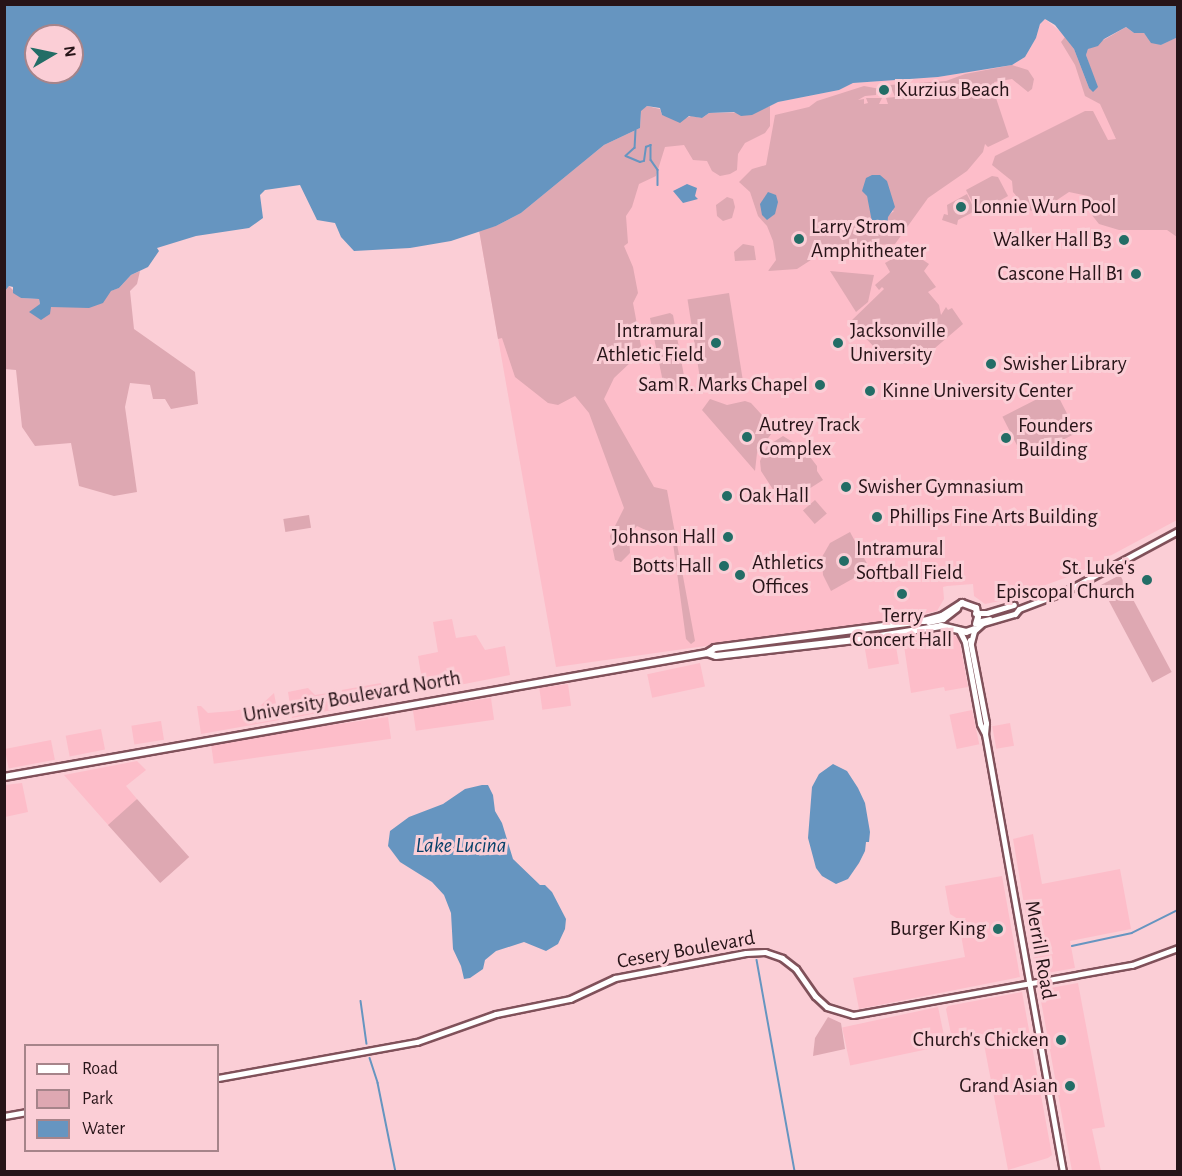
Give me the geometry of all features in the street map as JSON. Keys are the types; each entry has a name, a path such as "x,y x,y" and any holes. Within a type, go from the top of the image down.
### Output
{"main road":[{"path":"924,621 941,620 965,606 977,611 1016,607 1066,591 1178,531"},
{"name":"University Boulevard North","path":"4,777 707,652 715,648 924,621 942,616 960,603 977,611"},
{"path":"955,628 973,628 990,620 1015,614 1016,607"},
{"path":"973,628 977,611"},
{"name":"Merrill Road","path":"952,613 955,628 965,642 980,724 985,734"},
{"name":"University Boulevard North","path":"707,652 716,656 941,626 955,628"},
{"name":"Merrill Road","path":"973,628 971,643 986,723 985,734 1063,1172"},
{"path":"785,640 786,648"},
{"name":"Cesery Boulevard","path":"219,1078 417,1042 496,1014 570,999 615,978 755,952 774,954 789,963 823,1003 847,1014 941,1001 1132,965 1178,948"},
{"path":"4,1116 24,1112"}],"shaded area":[{"name":"Jacksonville University","path":"1045,19 1062,33 1161,45 1177,37 1177,520 1078,573 1005,600 985,604 974,596 973,584 947,586 943,587 944,599 937,611 898,619 556,667 479,230 496,226 521,213 590,156 640,128 763,109 778,102 839,90 853,83 938,77 1012,65 1025,57 1036,38 1040,24"},
{"path":"452,619 456,638 476,635 485,650 505,646 510,675 424,692 418,656 438,652 433,622"},
{"path":"948,632 959,638 968,687 945,691 944,687 911,693 903,639"},
{"path":"895,641 899,664 868,669 864,646"},
{"path":"700,663 705,686 652,698 647,674"},
{"path":"381,683 384,700 345,707 342,690"},
{"path":"568,684 571,706 542,710 539,688"},
{"path":"308,688 315,695 335,692 337,709 292,718 288,692"},
{"path":"274,693 279,720 201,734 197,706 201,706 208,713 233,711 260,706"},
{"path":"491,698 494,720 416,731 413,709"},
{"path":"972,710 979,744 957,749 950,715"},
{"path":"388,717 391,739 214,764 211,742"},
{"path":"161,721 164,740 134,744 131,726"},
{"path":"1010,723 1014,746 996,749 992,726"},
{"path":"101,729 105,750 70,756 66,736"},
{"path":"51,740 55,760 9,769 5,749"},
{"path":"137,761 146,770 126,786 137,799 109,826 64,775"},
{"path":"22,783 28,812 5,817 5,785"},
{"path":"1033,834 1042,884 1120,869 1131,929 1070,941 1075,968 1036,975 1013,839"},
{"path":"1002,876 1020,977 859,1009 853,978 965,957 958,919 950,914 945,886"},
{"path":"1078,983 1105,1127 1092,1129 1101,1171 1072,1171 1039,990"},
{"path":"1022,992 1052,1155 1008,1170 983,1039 953,1044 946,1009 948,1006"},
{"path":"938,1007 946,1045 850,1066 842,1027"}],"green space":[{"path":"1126,27 1134,33 1144,33 1149,39 1161,45 1177,37 1177,237 1167,230 1119,230 1099,224 1091,214 1088,196 1069,192 1039,212 1028,210 1013,192 1012,181 992,165 995,156 1085,111 1093,111 1108,140 1116,139 1100,104 1085,96 1075,65 1061,42 1065,37 1074,49 1089,88 1091,70 1086,55 1088,49"},
{"path":"1012,65 1028,70 1034,79 1032,89 1028,92 1012,79 994,82 996,87 993,89 1009,137 988,147 985,144 983,152 967,171 928,198 895,244 831,247 797,269 768,271 776,260 773,241 767,226 758,216 750,192 739,182 752,169 766,165 775,115 809,107 817,101 864,86 880,89 876,91 876,95 865,96 858,100 864,99 864,104 868,103 866,98 882,98 879,104 888,104 886,98 895,97 890,85 946,81 965,74","holes":["867,196 894,211 887,217 887,228 870,206"]},
{"path":"647,106 660,109 662,115 683,119 691,116 702,118 709,113 754,112 770,106 770,126 765,133 745,143 738,154 737,170 730,174 720,176 712,171 707,161 693,160 684,145 665,147 656,176 639,184 632,207 626,216 628,243 624,246 633,267 638,293 633,303 641,346 632,361 614,378 604,399 654,487 667,490 695,641 691,644 686,639 673,543 637,526 629,535 630,553 621,562 615,560 610,536 624,508 589,413 575,396 558,405 548,403 515,377 502,338 498,339 479,230 496,226 521,213 604,145 640,128 641,110"},
{"path":"992,176 998,177 1008,196 978,213 966,190"},
{"path":"967,194 975,211 958,220 957,225 942,220 944,214 948,215 947,205"},
{"path":"727,197 733,199 735,207 732,218 723,221 717,216 716,205"},
{"path":"743,244 754,246 756,260 735,261 734,252"},
{"path":"899,255 917,256 929,264 924,271 936,287 928,292 939,305 941,315 946,307 948,310 952,308 963,324 928,354 905,364 881,354 850,322 884,289 882,287 879,290 875,285 890,272 885,263"},
{"path":"140,271 137,284 130,291 134,329 195,372 198,404 171,409 165,399 153,399 150,385 130,383 125,407 137,492 114,496 79,486 71,443 35,446 22,427 16,370 5,369 5,291 9,286 21,298 39,299 40,304 51,307 66,306 119,288 131,275"},
{"path":"830,271 874,275 868,302 856,312"},
{"name":"Intramural Athletic Field","path":"729,293 744,386 702,392 688,300"},
{"path":"670,313 673,315 686,387 665,392 650,318"},
{"path":"1055,390 1077,433 1024,460 1002,417"},
{"name":"Autrey Track Complex","path":"710,399 727,405 745,401 751,403 772,426 772,433 757,453 755,471 702,410"},
{"path":"783,436 804,449 817,466 817,471 823,480 793,499 785,488 774,491 761,471 760,461 767,446"},
{"path":"815,500 827,514 815,524 803,510"},
{"path":"309,515 311,528 285,532 283,519"},
{"name":"Intramural Softball Field","path":"850,532 870,569 831,591 823,575 822,557 830,543"},
{"path":"1120,575 1172,672 1152,682 1101,585"},
{"path":"137,799 189,857 160,883 108,825"},
{"path":"828,1017 841,1023 845,1049 813,1056 815,1038"}],"water":[{"path":"5,4 1177,4 1178,37 1161,45 1151,43 1144,33 1134,33 1126,27 1104,39 1098,46 1088,49 1086,55 1098,87 1093,92 1089,88 1074,49 1055,25 1045,19 1040,24 1036,38 1025,57 1012,65 938,77 853,83 839,90 778,102 752,115 741,116 734,112 709,113 702,118 689,116 680,123 662,115 660,108 647,106 641,111 640,128 604,145 521,213 496,226 451,241 410,248 354,251 341,237 335,223 317,220 300,185 265,190 260,195 263,218 249,228 196,236 157,248 159,251 148,267 131,275 119,288 111,291 103,303 89,308 51,307 50,314 41,320 29,312 40,304 39,299 21,298 13,293 13,287 9,286 5,291"},
{"path":"880,175 887,181 895,207 888,217 887,228 882,230 872,222 867,196 862,191 866,178"},
{"path":"687,184 697,188 695,196 698,199 683,203 673,191"},
{"path":"768,192 776,195 778,202 775,214 767,220 762,215 760,204"},
{"path":"833,764 847,771 858,788 865,803 870,832 869,842 866,842 865,851 859,863 848,879 836,884 822,876 816,868 808,838 812,787 819,774"},
{"name":"Lake Lucina","path":"488,785 493,795 495,811 502,823 513,859 540,885 545,885 552,892 566,919 565,929 558,944 546,951 524,942 496,951 485,960 483,969 470,978 464,979 453,949 451,913 444,895 432,882 400,862 388,846 390,831 409,817 443,804 465,789"}],"waterway":[{"path":"636,130 635,148 626,156 640,162 644,161 646,147 651,145 651,160 658,170 658,185"},
{"path":"1072,946 1132,933 1178,910"},
{"path":"757,960 795,1172"},
{"path":"361,1001 367,1044"},
{"path":"370,1058 378,1083 396,1172"}],"place":[{"name":"Kurzius Beach","path":"884,90"},
{"name":"Lonnie Wurn Pool","path":"961,207"},
{"name":"Larry Strom Amphitheater","path":"799,239"},
{"name":"Walker Hall B3","path":"1124,240"},
{"name":"Cascone Hall B1","path":"1136,274"},
{"name":"Intramural Athletic Field","path":"716,343"},
{"name":"Jacksonville University","path":"838,343"},
{"name":"Swisher Library","path":"991,364"},
{"name":"Sam R. Marks Chapel","path":"820,385"},
{"name":"Kinne University Center","path":"870,391"},
{"name":"Autrey Track Complex","path":"747,437"},
{"name":"Founders Building","path":"1006,438"},
{"name":"Swisher Gymnasium","path":"846,487"},
{"name":"Oak Hall","path":"727,496"},
{"name":"Phillips Fine Arts Building","path":"877,517"},
{"name":"Johnson Hall","path":"728,537"},
{"name":"Intramural Softball Field","path":"844,561"},
{"name":"Botts Hall","path":"724,566"},
{"name":"Athletics Offices","path":"740,575"},
{"name":"St. Luke's Episcopal Church","path":"1147,580"},
{"name":"Terry Concert Hall","path":"902,594"},
{"name":"Burger King","path":"998,929"},
{"name":"Church's Chicken","path":"1061,1040"},
{"name":"Grand Asian","path":"1070,1086"}]}
